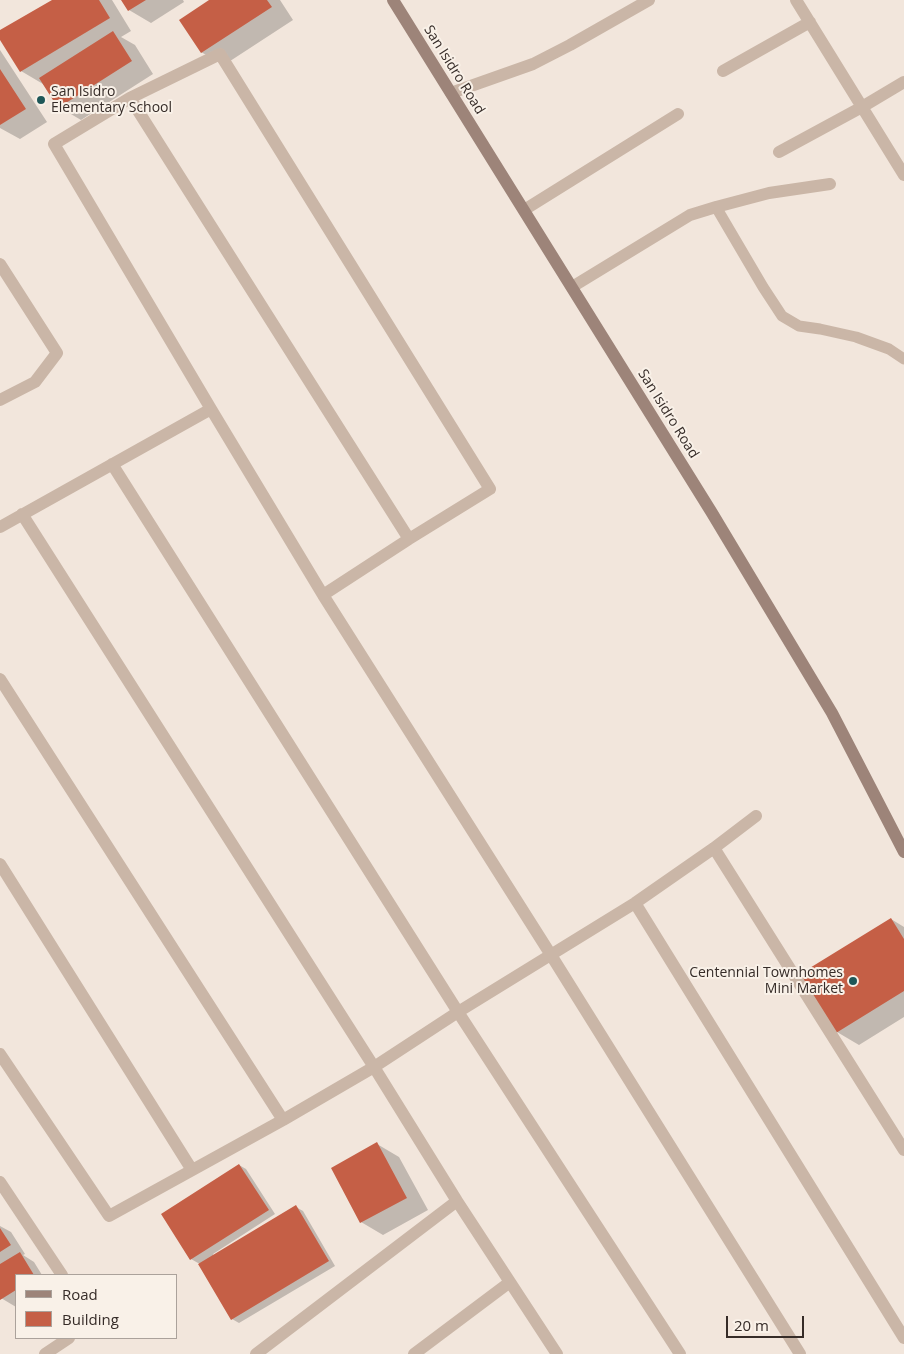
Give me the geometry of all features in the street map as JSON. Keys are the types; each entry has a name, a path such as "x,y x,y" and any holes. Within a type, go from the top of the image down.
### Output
{"street":[{"name":"San Isidro Road","path":"393,0 712,513 832,714 904,852"},
{"path":"451,93 533,64 649,0"},
{"path":"796,0 904,175"},
{"path":"723,71 810,22"},
{"path":"323,595 490,489 220,54 130,98 54,144 323,595 552,955 800,1354"},
{"path":"779,152 904,82"},
{"path":"130,98 409,539"},
{"path":"524,210 678,114"},
{"path":"572,287 690,215 769,193 830,184"},
{"path":"0,264 57,353 35,382 0,400"},
{"path":"0,526 211,409"},
{"path":"112,464 458,1012 680,1354"},
{"path":"22,514 374,1067 457,1201 557,1354"},
{"path":"0,679 283,1120"},
{"path":"0,1054 109,1216 283,1120 374,1067 458,1012 635,903 756,816"},
{"path":"714,848 904,1150"},
{"path":"0,864 192,1170"},
{"path":"635,903 904,1338"},
{"path":"0,1182 61,1274"},
{"path":"256,1354 457,1201"},
{"path":"414,1354 510,1282"},
{"path":"45,1354 67,1339"}],"lane":[{"path":"716,207 762,287 782,316 800,326 856,337 889,349 904,359"}],"building":[{"path":"52,0 99,0 110,18 20,72 0,40 0,30"},
{"path":"121,0 146,0 128,11"},
{"path":"209,0 267,0 272,7 201,53 179,20"},
{"path":"113,31 132,61 58,108 39,78"},
{"path":"0,69 26,109 0,125"},
{"name":"Centennial Townhomes Mini Market","path":"891,918 904,939 904,991 836,1033 800,974"},
{"path":"377,1142 407,1198 360,1223 331,1168"},
{"path":"239,1164 269,1210 190,1260 161,1214"},
{"path":"296,1205 329,1261 231,1320 198,1264"},
{"path":"0,1228 11,1245 0,1252"},
{"path":"20,1252 33,1274 15,1274 15,1291 0,1300 0,1264"}],"place":[{"name":"San Isidro Elementary School","path":"41,100"},
{"name":"Centennial Townhomes Mini Market","path":"853,981"}]}
